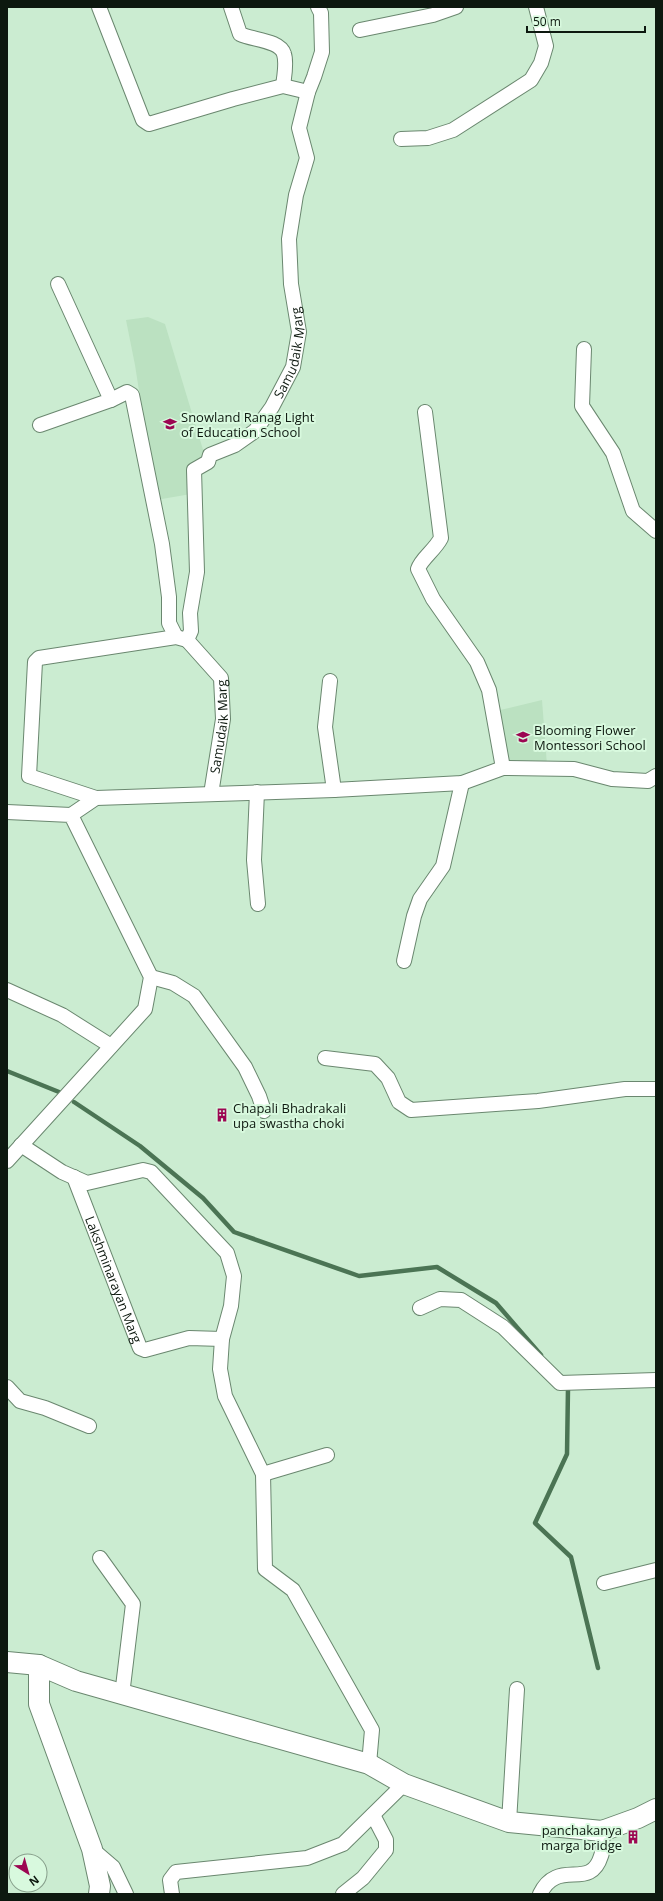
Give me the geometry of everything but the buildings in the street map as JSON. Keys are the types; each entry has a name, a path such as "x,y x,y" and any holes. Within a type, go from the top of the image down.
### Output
{"street":[{"path":"99,7 145,122 149,124 283,86 308,92"},
{"path":"231,7 240,34 248,38 269,42 280,48 284,54 283,86"},
{"name":"Samudaik Marg","path":"211,794 223,719 221,678 182,638 191,631 190,613 197,572 194,470 208,462 210,456 234,445 255,431 272,407 293,367 299,332 291,284 289,239 296,195 307,158 299,128 308,92 322,52 321,13 318,7"},
{"path":"360,30 433,15 456,7"},
{"path":"401,139 428,138 453,130 531,80 541,62 546,46 536,7"},
{"path":"58,284 111,400"},
{"path":"584,349 582,406 613,453 633,510 656,531"},
{"path":"40,425 111,400 127,392 132,395 162,544 169,597 169,623 182,638"},
{"path":"425,412 441,538 437,548 419,565 418,569 433,599 477,662 489,690 503,768"},
{"path":"182,638 38,658 35,662 29,776 96,798 334,790 462,783 503,768 574,768 612,778 648,780 656,776"},
{"path":"330,681 325,727 334,790"},
{"path":"404,961 414,916 420,899 442,866 462,783"},
{"path":"257,792 254,860 258,904"},
{"path":"7,812 71,815 96,798"},
{"path":"7,1161 146,1009 151,977 71,815"},
{"path":"151,977 174,983 194,996 245,1068 259,1096 264,1111"},
{"path":"7,990 62,1015 111,1046"},
{"path":"325,1058 375,1064 388,1078 399,1102 411,1110 538,1101 625,1089 656,1089"},
{"path":"21,1146 62,1172 87,1183 143,1170 151,1172 227,1253 234,1276 231,1306 222,1339 220,1369 225,1396 263,1474 265,1569 293,1590 372,1730 369,1764"},
{"name":"Lakshminarayan Marg","path":"74,1177 140,1348 144,1350 189,1338 222,1339"},
{"path":"420,1308 440,1299 461,1300 503,1327 560,1383 656,1380"},
{"path":"7,1387 20,1401 45,1408 88,1426"},
{"path":"263,1474 327,1455"},
{"path":"100,1558 133,1604 122,1695"},
{"path":"604,1583 656,1570"},
{"path":"7,1662 39,1665 76,1681 122,1695 369,1764 404,1784 509,1822 602,1831 656,1809"},
{"path":"39,1665 39,1704 92,1849 100,1886 99,1894"},
{"path":"509,1822 518,1689"},
{"path":"172,1894 170,1880 176,1872 307,1858 343,1844 404,1784"},
{"path":"343,1894 363,1878 386,1850 386,1840 373,1815"},
{"path":"540,1894 546,1884 554,1877 562,1874 579,1876 591,1871 597,1866 602,1855 602,1831"},
{"path":"92,1849 112,1867 126,1894"}],"shaded area":[{"name":"Snowland Ranag Light of Education School","path":"148,317 165,324 204,453 191,494 156,500 135,365 126,320"},
{"name":"Blooming Flower Montessori School","path":"542,700 547,765 508,764 496,711"}],"waterway":[{"path":"7,1071 59,1092"},
{"path":"74,1102 140,1146 203,1198 234,1232 359,1276 437,1267 496,1303 541,1355"},
{"path":"566,1385 568,1388 567,1454 535,1523 571,1557 598,1668"}],"place":[{"name":"Snowland Ranag Light of Education School","path":"170,424"},
{"name":"Blooming Flower Montessori School","path":"523,737"},
{"name":"Chapali Bhadrakali upa swastha choki","path":"222,1115"},
{"name":"panchakanya marga bridge","path":"633,1837"}]}
